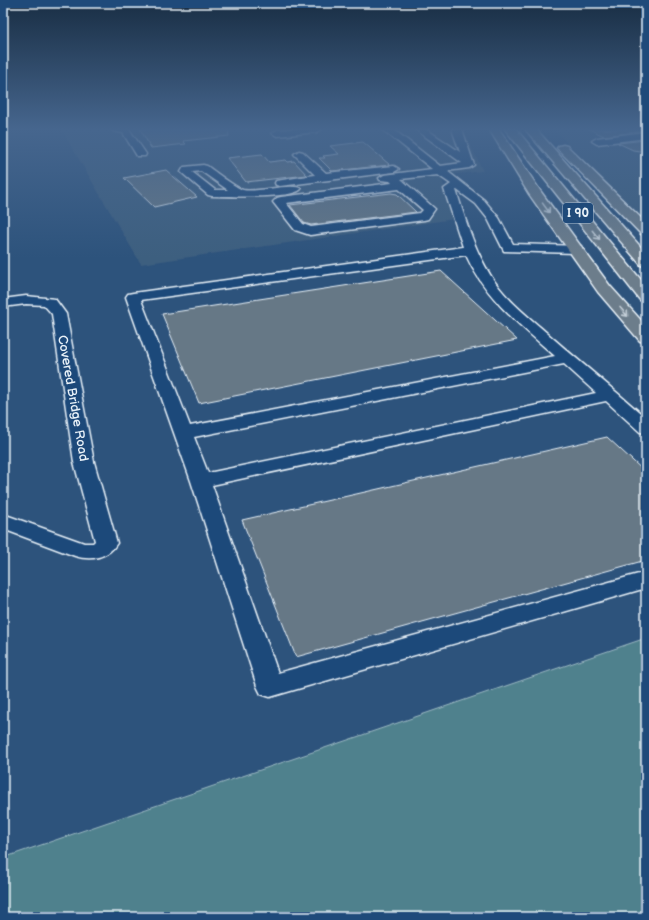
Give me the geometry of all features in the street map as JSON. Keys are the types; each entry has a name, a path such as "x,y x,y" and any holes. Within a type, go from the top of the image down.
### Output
{"highway":[{"path":"522,172 604,289 646,337"},
{"name":"I 90","path":"545,172 646,297"},
{"name":"I 90","path":"567,172 646,262"},
{"path":"588,172 646,231"}],"street":[{"path":"318,172 327,181"},
{"path":"237,192 265,193 327,181 396,177 430,210 424,216 310,231 299,227 279,202 281,200 396,177 428,172"},
{"path":"442,172 480,202 493,218 509,248 576,248"},
{"path":"458,185 450,188 456,209 482,273 498,295 567,359 646,428"},
{"path":"472,250 134,297 201,481 270,686 646,580"},
{"name":"Covered Bridge Road","path":"3,303 40,300 50,302 59,314 84,462 106,543 98,550 83,551 3,522"},
{"path":"184,433 567,359"},
{"path":"201,481 609,395"}],"shaded area":[{"path":"86,172 475,172 441,176 454,219 141,264"},
{"path":"594,172 646,172 646,227"}],"green space":[{"path":"646,638 646,917 3,917 3,858"}],"building":[{"path":"156,172 168,172 197,197 154,207 124,178"},
{"path":"238,172 304,172 307,175 246,182"},
{"path":"391,193 397,194 416,212 311,225 304,223 290,205"},
{"path":"441,271 517,340 199,403 162,314"},
{"path":"607,437 646,473 646,560 296,657 242,520"}]}
